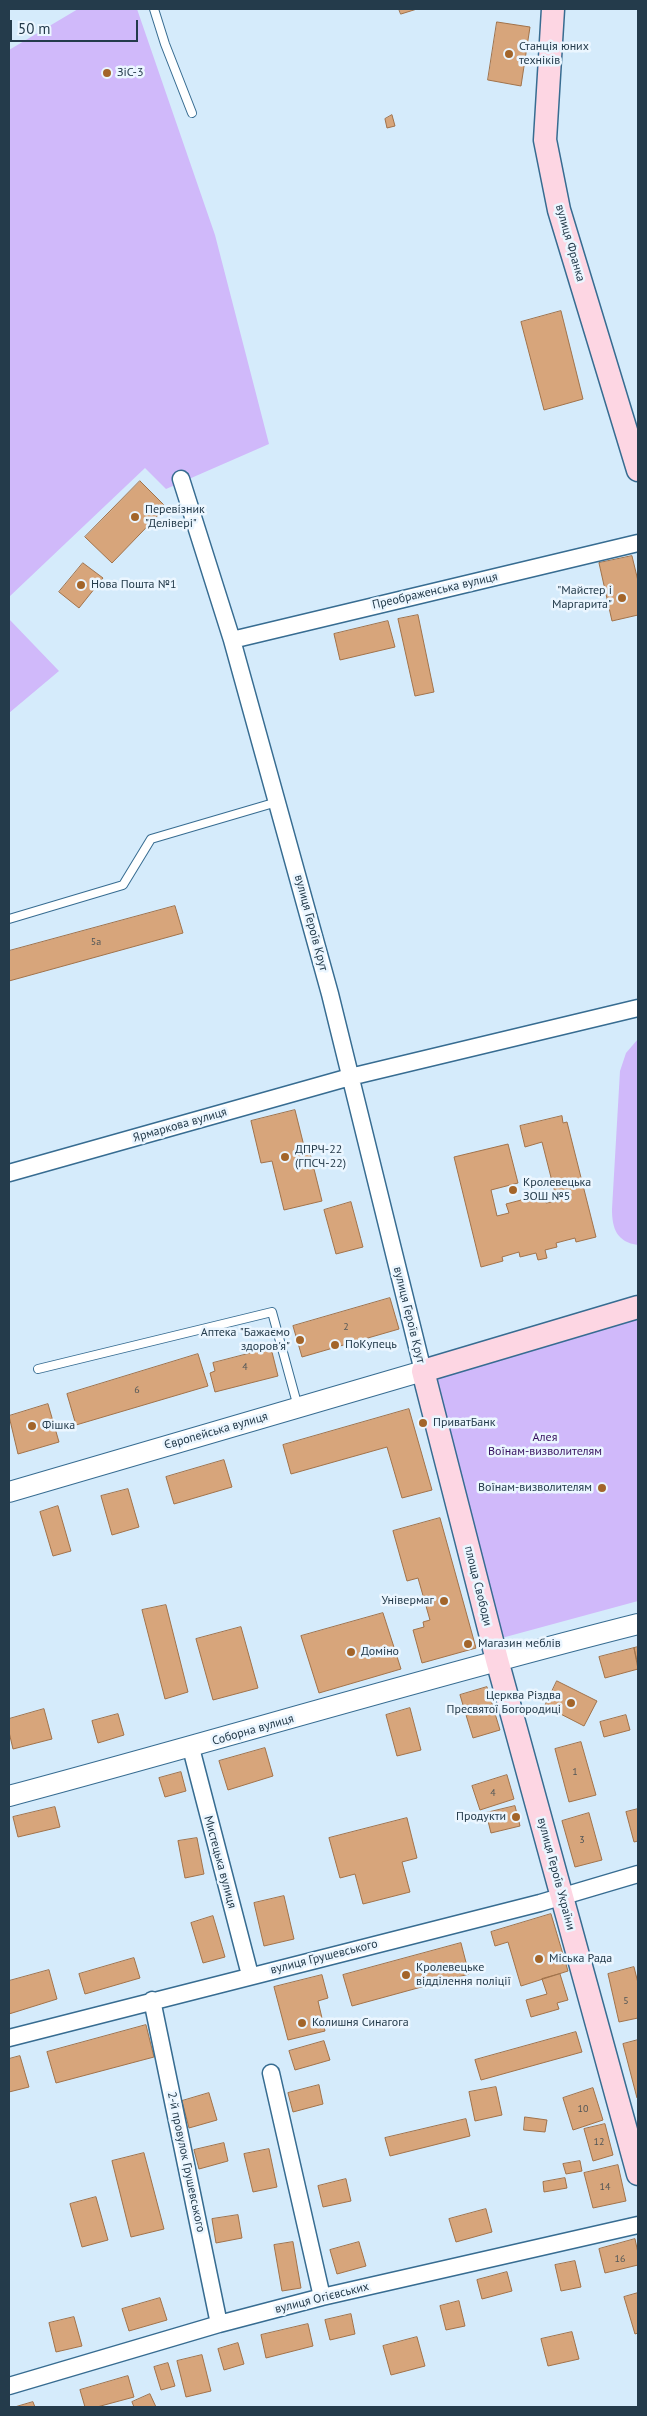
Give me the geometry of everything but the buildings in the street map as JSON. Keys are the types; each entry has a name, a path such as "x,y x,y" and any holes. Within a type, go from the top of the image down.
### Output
{"main road":[{"name":"вулиця Франка","path":"553,9 545,140 559,210 638,470"},
{"path":"423,1371 638,1307"},
{"name":"площа Свободи","path":"423,1371 497,1660"},
{"name":"вулиця Героїв України","path":"497,1660 638,2174"}],"street":[{"name":"вулиця Героїв Крут","path":"181,479 232,640 330,994 423,1371"},
{"name":"Преображенська вулиця","path":"232,640 638,543"},
{"name":"Ярмаркова вулиця","path":"9,1173 350,1077 638,1008"},
{"name":"Європейська вулиця","path":"9,1492 423,1371"},
{"path":"497,1660 638,1624"},
{"name":"Соборна вулиця","path":"9,1796 191,1748 497,1660"},
{"name":"Мистецька вулиця","path":"191,1748 250,1975"},
{"name":"вулиця Грушевського","path":"9,2038 250,1975 562,1897 638,1874"},
{"name":"2-й провулок Грушевського","path":"152,2000 219,2324"},
{"path":"271,2073 322,2297"},
{"name":"вулиця Огієвських","path":"9,2386 219,2324 322,2297 638,2225"}],"lane":[{"path":"154,9 165,44 192,114"},
{"path":"9,920 123,885 151,839 277,802"},
{"path":"38,1369 272,1312 298,1407"}],"green space":[{"path":"78,9 137,9 215,235 269,444 166,489 145,468 9,597 9,50"},
{"path":"9,619 59,671 9,713"},
{"path":"638,1039 638,1245 625,1241 617,1233 613,1223 612,1209 620,1071 626,1053"},
{"name":"Алея Воїнам-визволителям","path":"638,1315 638,1601 498,1639 429,1375"}],"place":[{"name":"Станція юних техніків","path":"509,54"},
{"name":"ЗіС-3","path":"107,73"},
{"name":"Перевізник \"Делівері\"","path":"135,517"},
{"name":"Нова Пошта №1","path":"81,585"},
{"name":"\"Майстер і Маргарита\"","path":"622,598"},
{"name":"ДПРЧ-22 (ГПСЧ-22)","path":"285,1157"},
{"name":"Кролевецька ЗОШ №5","path":"513,1190"},
{"name":"Аптека \"Бажаємо здоров'я\"","path":"300,1340"},
{"name":"ПоКупець","path":"335,1345"},
{"name":"ПриватБанк","path":"423,1423"},
{"name":"Фішка","path":"32,1426"},
{"name":"Воїнам-визволителям","path":"602,1488"},
{"name":"Універмаг","path":"444,1601"},
{"name":"Магазин меблів","path":"468,1644"},
{"name":"Доміно","path":"351,1652"},
{"name":"Церква Різдва Пресвятої Богородиці","path":"571,1703"},
{"name":"Продукти","path":"516,1817"},
{"name":"Міська Рада","path":"539,1959"},
{"name":"Кролевецьке відділення поліції","path":"406,1975"},
{"name":"Колишня Синагога","path":"302,2023"}]}
